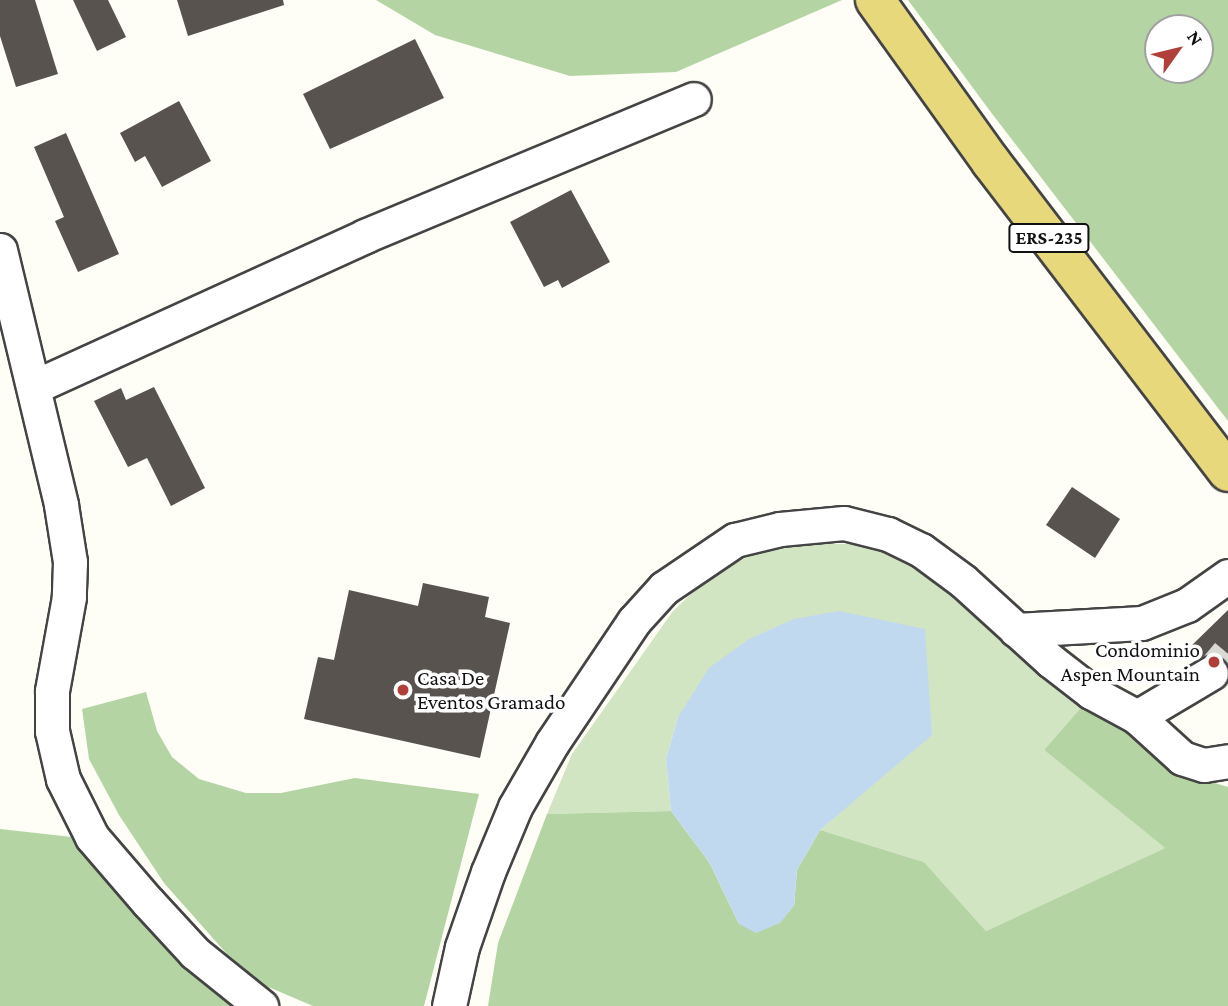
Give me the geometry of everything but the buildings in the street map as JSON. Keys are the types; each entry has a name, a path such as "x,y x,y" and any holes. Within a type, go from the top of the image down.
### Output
{"main road":[{"name":"ERS-235","path":"875,0 991,162 1228,472"}],"street":[{"path":"34,387 365,236 694,99"},
{"path":"0,250 34,387 70,562 64,634 52,691 52,731 63,779 92,838 195,953 261,1006"},
{"path":"449,1006 462,947 515,807 552,743 635,621 695,564 735,540 780,528 844,523 888,534 921,550 1091,692 1137,718 1182,758 1204,765 1227,758"},
{"path":"1016,631 1142,623 1187,605 1228,576"},
{"path":"1137,718 1211,673"}],"green space":[{"path":"376,0 842,0 676,72 570,76 435,35"},
{"path":"908,0 1228,0 1228,421 990,111"},
{"path":"805,544 854,544 895,556 944,585 1085,703 1044,750 1165,848 986,931 924,862 820,830 854,800 678,717 666,759 671,811 547,814 572,754 673,611 709,577 749,556"},
{"path":"146,692 157,731 172,757 199,779 246,793 281,793 355,778 479,794 424,1006 313,1006 266,986 227,954 164,883 119,815 89,759 82,709"},
{"path":"1085,703 1188,775 1228,787 1228,1006 488,1006 498,943 547,814 671,811 709,862 739,924 794,906 797,870 820,830 924,862 986,931 1165,848 1044,750"},
{"path":"0,829 72,837 181,965 231,1006 0,1006"}],"water":[{"path":"839,611 925,629 932,735 820,830 797,870 794,906 780,923 756,933 739,924 709,862 671,811 666,759 678,717 709,668 749,639 794,619"}],"tunnel":[{"path":"1211,673 1228,653"}],"place":[{"name":"Condominio Aspen Mountain","path":"1214,662"},
{"name":"Casa De Eventos Gramado","path":"403,690"}]}
